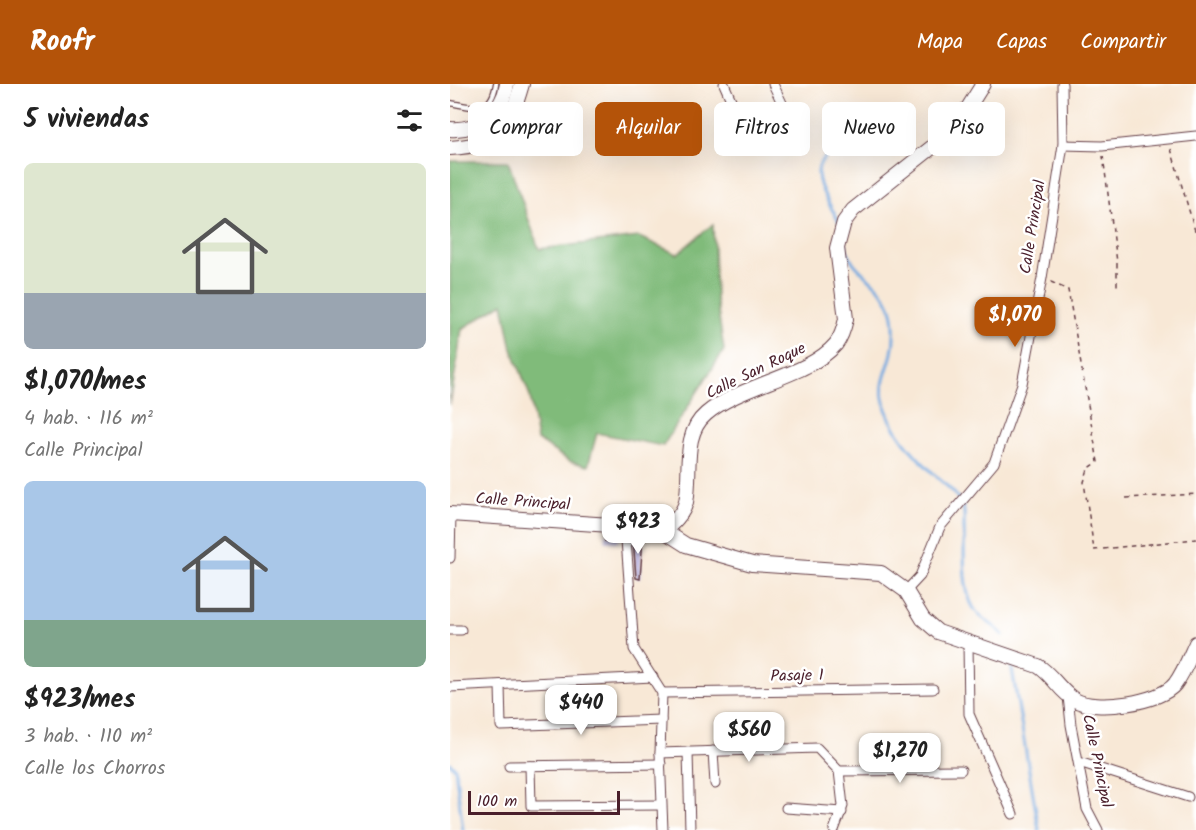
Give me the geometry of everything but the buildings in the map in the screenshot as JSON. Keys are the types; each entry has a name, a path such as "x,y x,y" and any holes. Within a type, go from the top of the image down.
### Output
{"street":[{"path":"450,129 471,128 486,120 499,106 507,84"},
{"path":"450,148 480,145 498,134 514,114 522,84"},
{"path":"724,84 732,102"},
{"path":"773,84 781,102"},
{"name":"Calle San Roque","path":"664,531 681,513 686,502 689,452 696,425 706,414 735,396 819,358 836,344 844,330 846,319 837,248 844,222 853,210 945,137 958,124 983,84"},
{"name":"Calle Principal","path":"906,591 920,576 940,527 994,463 1022,384 1063,145 1062,84"},
{"path":"1063,145 1102,146 1196,136"},
{"path":"450,514 450,558"},
{"name":"Calle Principal","path":"450,514 625,526 664,531"},
{"path":"625,526 634,649 662,693 660,753 663,830"},
{"path":"664,531 686,545 752,564 881,573 906,591 929,625 947,636 1038,666 1052,675 1068,696 1085,704 1129,705 1169,689 1175,684 1196,643"},
{"path":"450,630 461,630"},
{"path":"968,643 969,714 1013,814"},
{"path":"450,687 653,677"},
{"path":"500,685 501,726 660,720"},
{"name":"Pasaje 1","path":"662,693 933,690"},
{"name":"Calle Principal","path":"1068,696 1071,725 1087,809 1098,830"},
{"path":"660,753 817,748 839,771 843,806 834,830"},
{"path":"713,751 715,784"},
{"path":"688,752 690,830"},
{"path":"1079,762 1188,797"},
{"path":"509,766 661,764"},
{"path":"530,766 531,806 661,805"},
{"path":"839,771 960,770"},
{"path":"786,808 842,812"}],"lane":[{"path":"450,103 479,108 485,106 494,95 496,84"}],"path":[{"path":"1168,139 1196,234"},
{"path":"1102,146 1117,262 1117,286"},
{"path":"1042,278 1068,290 1098,462 1088,469 1084,482 1094,550 1196,539"},
{"path":"1126,498 1196,494"}],"green space":[{"path":"450,161 508,161 539,249 639,237 677,254 713,224 716,298 724,350 663,446 597,433 588,466 569,461 537,440 530,396 512,349 503,303 462,329 450,405"}],"waterway":[{"path":"827,156 821,162 818,176 823,193 839,222"},
{"path":"845,242 852,261 880,289 891,308 894,330 893,348 882,392 886,409 897,431 911,450 961,503 964,509 965,572 968,596 978,614 1003,635"},
{"path":"1011,663 1039,830"},
{"path":"450,763 455,768 463,830"}]}
